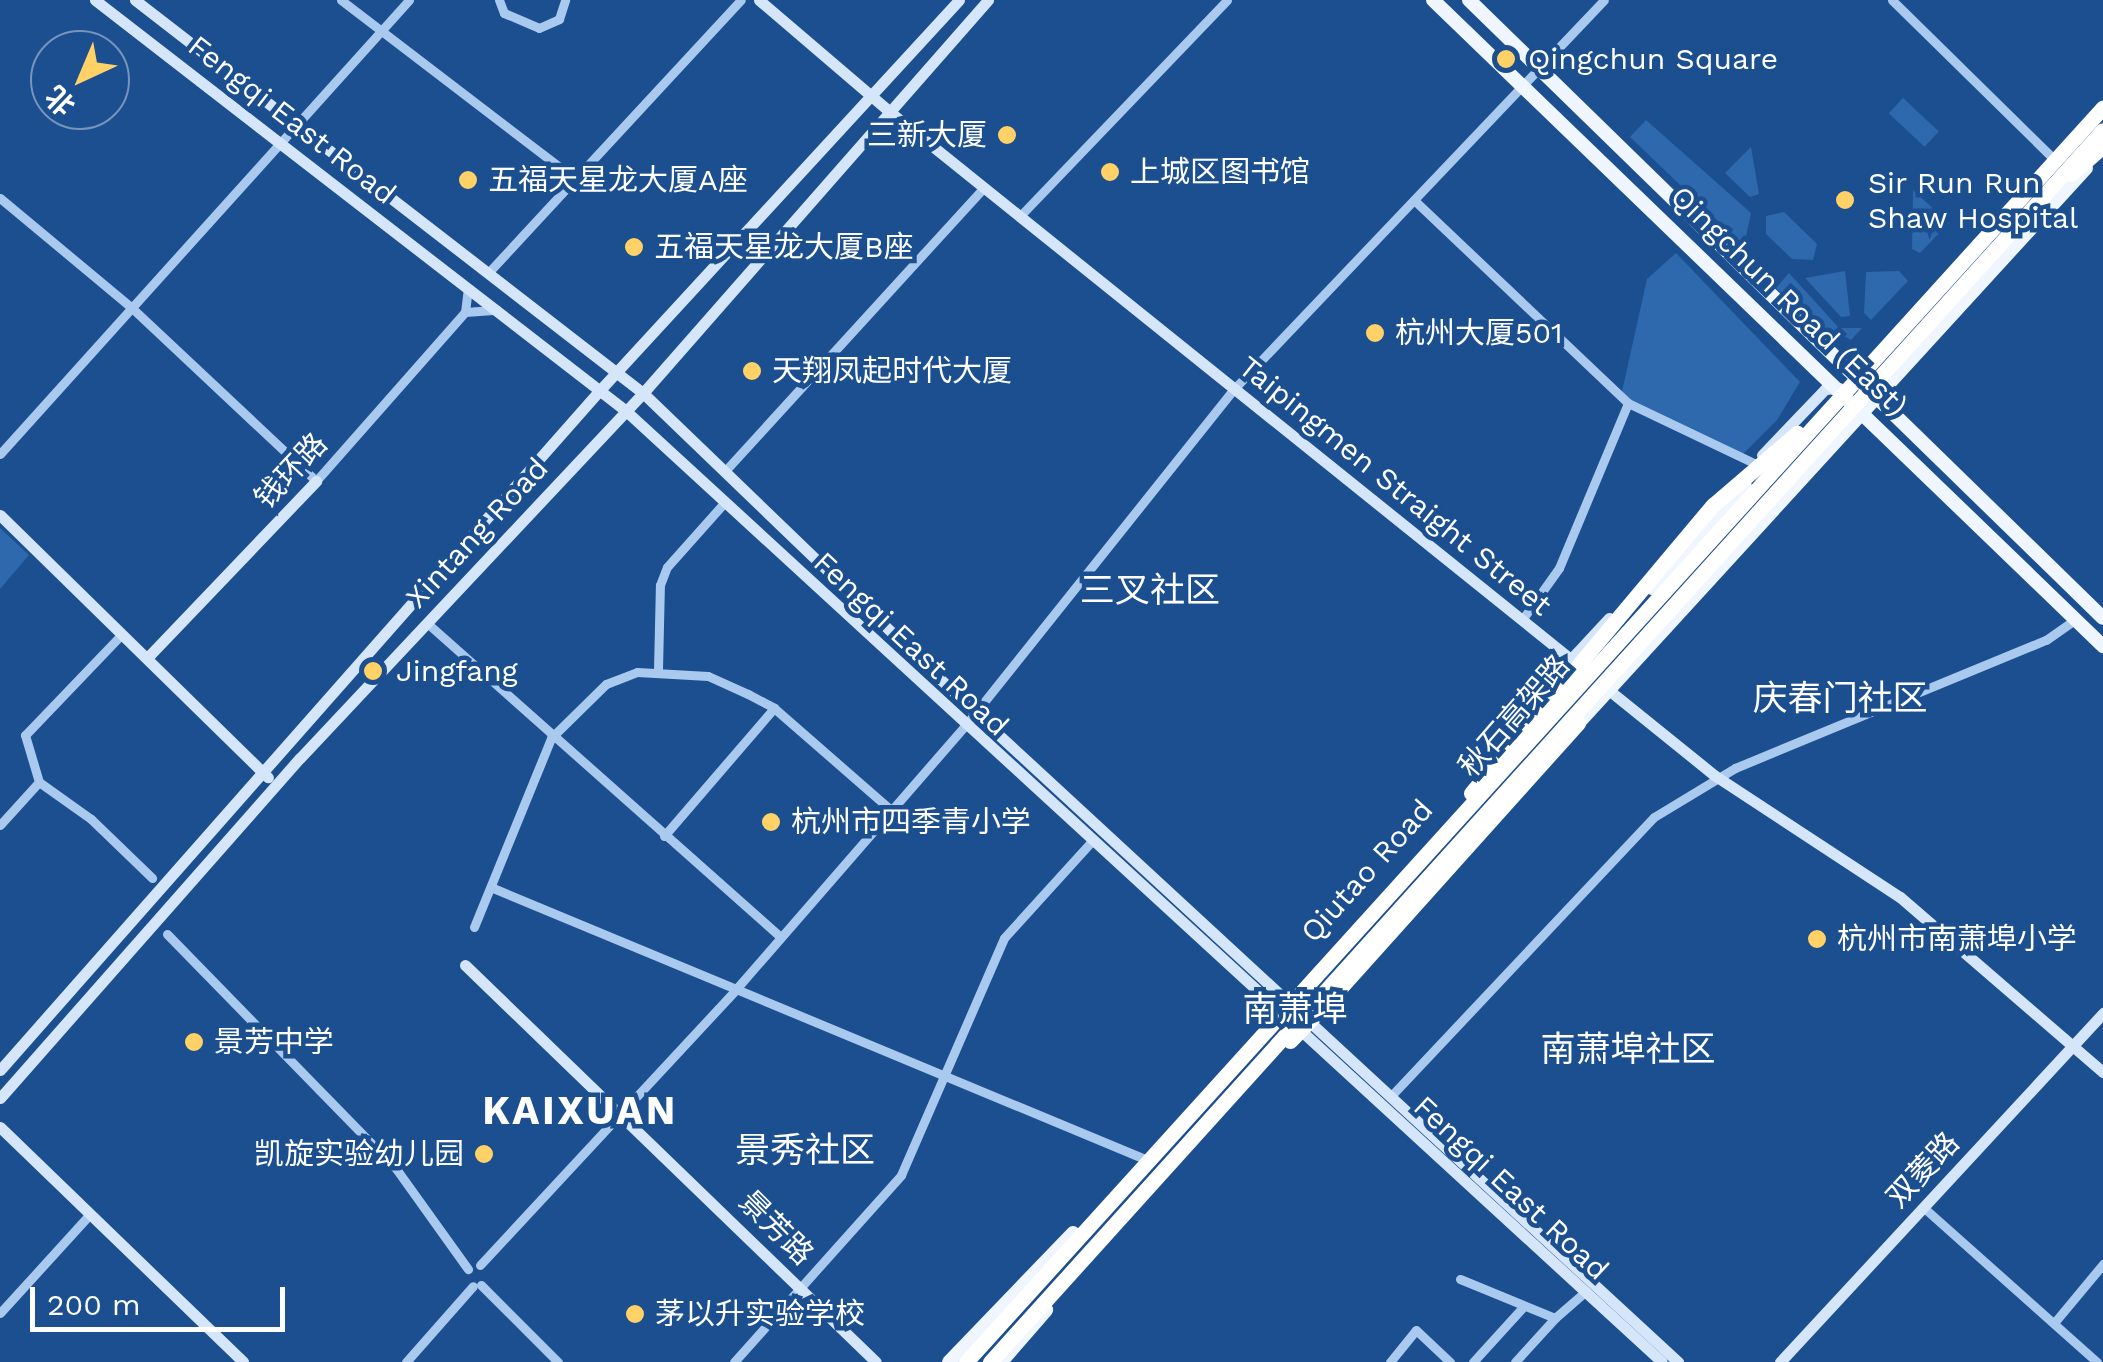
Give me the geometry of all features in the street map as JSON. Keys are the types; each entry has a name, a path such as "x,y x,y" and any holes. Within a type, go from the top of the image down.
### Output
{"highway":[{"name":"秋石高架路","path":"966,1362 2103,104"},
{"name":"秋石高架路","path":"990,1362 2103,130"},
{"path":"2037,202 2103,147"},
{"path":"1390,894 1713,505 1797,433"},
{"path":"1201,1127 1294,1038 1578,723"}],"main road":[{"name":"Fengqi East Road","path":"95,0 626,411 964,727 1662,1362"},
{"name":"Fengqi East Road","path":"135,0 643,392 975,713 1308,1014 1678,1362"},
{"name":"Taipingmen Straight Street","path":"759,0 873,99 1722,780 1900,897 2103,1072"},
{"name":"Xintang Road","path":"0,1070 600,390 873,99 959,0"},
{"name":"Xintang Road","path":"0,1098 427,622 626,411 988,0"},
{"name":"Qingchun Road (East)","path":"1433,0 1863,410 2103,646"},
{"name":"Qingchun Road (East)","path":"1469,0 2100,610"},
{"name":"Qiutao Road","path":"949,1362 1279,1012 1576,663 1797,433 2103,104"},
{"name":"Qiutao Road","path":"1001,1362 1308,1014 2103,147"},
{"path":"1576,663 1754,462 1825,389 1839,388"},
{"name":"钱环路","path":"147,658 316,481"},
{"path":"0,515 278,786"},
{"name":"景芳路","path":"465,965 876,1362"},
{"name":"双菱路","path":"1780,1362 2103,1013"},
{"path":"0,1127 243,1362"}],"street":[{"path":"342,0 575,179"},
{"path":"0,454 409,0"},
{"path":"499,0 504,13 539,28 559,19 565,0"},
{"path":"488,273 741,0"},
{"path":"1020,216 1227,0"},
{"path":"468,1269 480,1265 781,937 964,727 1234,390 1604,0"},
{"path":"1892,0 2052,157"},
{"path":"725,472 984,188"},
{"path":"0,198 133,309 316,481"},
{"path":"1414,200 1628,403 1754,462"},
{"path":"468,288 465,312 497,310"},
{"name":"钱环路","path":"316,481 465,312"},
{"path":"1522,620 1558,568 1628,403"},
{"path":"658,670 660,585 667,567 724,503"},
{"path":"1392,1096 1654,817 1722,780 1735,768 2046,640 2076,620"},
{"path":"427,622 552,738 781,937"},
{"path":"122,634 25,736 39,782 92,819 152,878"},
{"path":"474,928 552,738 606,684 658,670 708,676 774,708 891,810"},
{"path":"664,836 774,708"},
{"path":"0,825 39,782"},
{"path":"734,1362 804,1291 901,1175 950,1075 1004,938 1090,842"},
{"path":"493,888 1145,1158"},
{"path":"167,934 397,1170 477,1285 558,1362"},
{"path":"1923,1206 2097,1362"},
{"path":"0,1313 90,1214"},
{"path":"2054,1324 2103,1264"},
{"path":"406,1362 488,1276 480,1265"},
{"path":"1460,1279 1555,1318"},
{"path":"1515,1362 1555,1318 1586,1292"},
{"path":"1473,1362 1524,1306"},
{"path":"1390,1362 1416,1330 1450,1362"}],"shaded area":[{"path":"1903,98 1939,131 1925,147 1889,113"},
{"path":"1646,120 1751,213 1744,246 1630,137"},
{"path":"1751,147 1759,194 1750,197 1725,173"},
{"path":"1913,190 1949,223 1920,253 1912,249"},
{"path":"1784,212 1817,244 1813,260 1792,259 1766,234 1766,216"},
{"path":"1676,253 1800,382 1777,420 1737,460 1621,396 1647,279"},
{"path":"1845,271 1850,316 1841,317 1805,278"},
{"path":"1899,271 1908,281 1871,320 1864,313 1866,272"},
{"path":"1789,273 1839,328 1862,328 1851,340 1829,328 1819,330 1776,288"},
{"path":"0,528 29,555 0,589"}],"place":[{"name":"Qingchun Square","path":"1506,59"},
{"name":"三新大厦","path":"1007,135"},
{"name":"上城区图书馆","path":"1110,172"},
{"name":"五福天星龙大厦A座","path":"468,180"},
{"name":"Sir Run Run Shaw Hospital","path":"1845,200"},
{"name":"五福天星龙大厦B座","path":"634,247"},
{"name":"杭州大厦501","path":"1375,333"},
{"name":"天翔凤起时代大厦","path":"752,371"},
{"name":"Jingfang","path":"373,671"},
{"name":"杭州市四季青小学","path":"771,822"},
{"name":"杭州市南萧埠小学","path":"1817,939"},
{"name":"景芳中学","path":"194,1042"},
{"name":"凯旋实验幼儿园","path":"484,1154"},
{"name":"茅以升实验学校","path":"635,1314"}],"district":[{"name":"三叉社区","path":"1150,590"},
{"name":"庆春门社区","path":"1840,698"},
{"name":"南萧埠","path":"1295,1009"},
{"name":"南萧埠社区","path":"1628,1049"},
{"name":"KAIXUAN","path":"580,1111"},
{"name":"景秀社区","path":"805,1150"}]}
